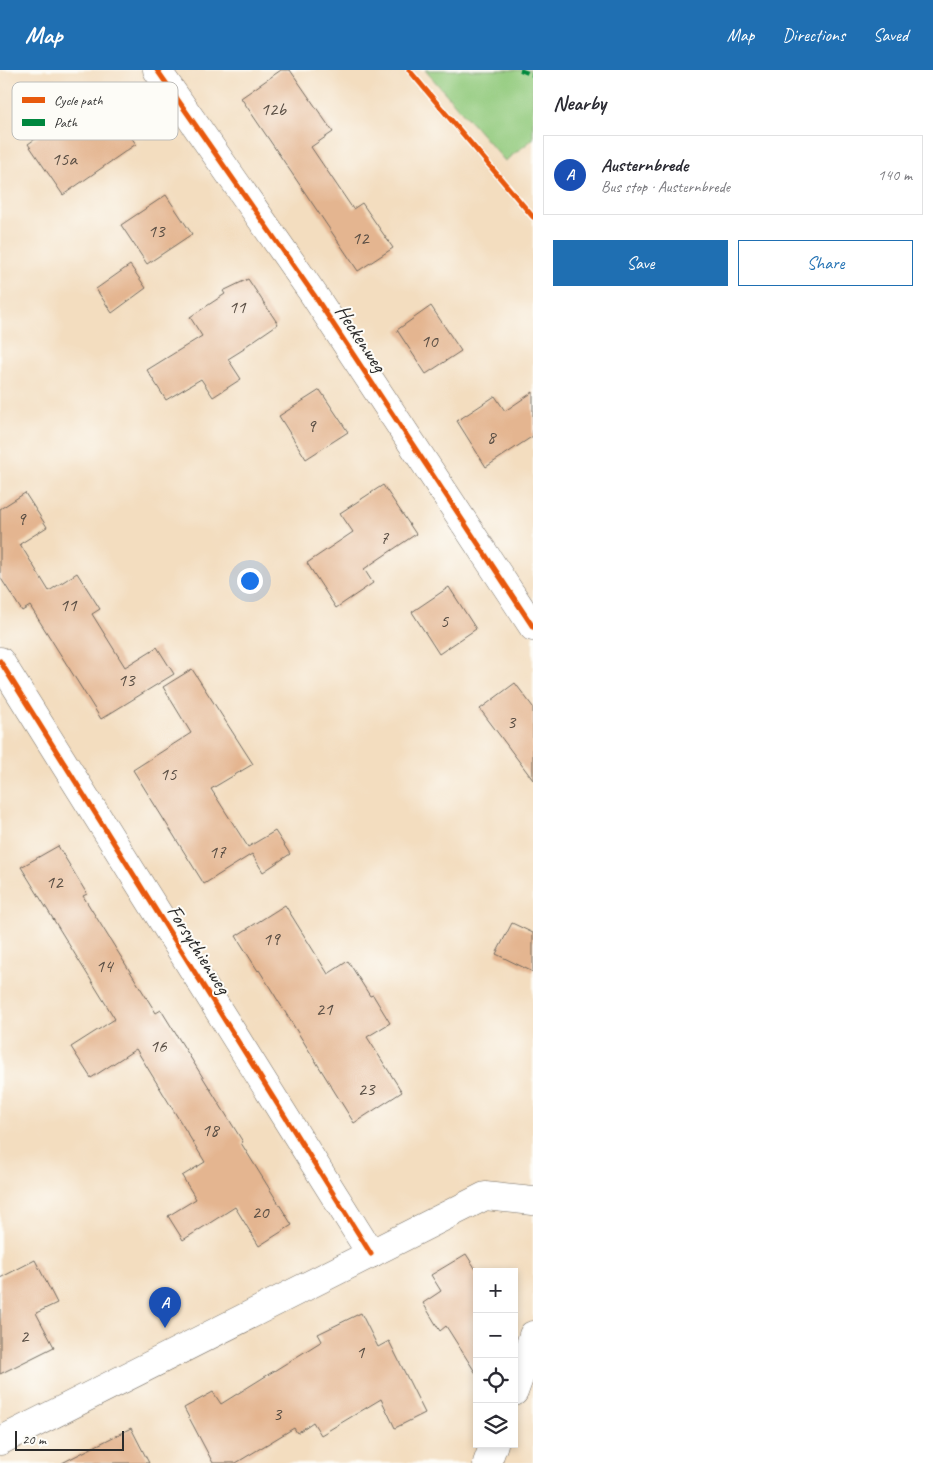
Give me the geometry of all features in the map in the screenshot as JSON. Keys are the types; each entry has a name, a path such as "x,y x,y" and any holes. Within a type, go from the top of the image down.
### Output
{"street":[{"name":"Heckenweg","path":"157,70 165,82"},
{"name":"Heckenweg","path":"178,100 314,295 533,627"},
{"name":"Forsythienweg","path":"0,661 371,1254"},
{"path":"0,1441 485,1196 533,1201"},
{"path":"518,1382 526,1362 533,1335"},
{"path":"487,1463 493,1448"}],"green space":[{"path":"425,70 533,70 533,139 505,161"}],"building":[{"path":"281,70 290,70 333,132 311,147 353,209 362,203 393,248 358,271 241,98"},
{"path":"34,140 133,140 136,144 63,195 28,144"},
{"path":"166,195 192,234 147,264 121,225"},
{"path":"130,265 146,288 112,313 96,289"},
{"path":"248,279 278,324 228,359 241,379 213,397 201,379 166,400 147,370 202,336 190,317 225,294 223,291"},
{"path":"431,306 461,351 426,374 397,330"},
{"path":"320,390 348,432 306,459 279,416"},
{"path":"533,392 533,436 486,467 457,421 495,396 505,411"},
{"path":"383,485 416,534 364,569 373,583 336,608 307,563 353,532 340,513"},
{"path":"25,493 47,527 20,544 49,591 77,573 100,609 92,614 125,667 157,647 174,674 101,719 30,606 22,611 0,577 0,509"},
{"path":"449,587 476,629 439,654 412,612"},
{"path":"192,669 253,764 211,789 248,847 275,831 290,854 263,872 252,854 204,884 133,770 191,733 163,687"},
{"path":"515,683 533,707 533,780 480,709"},
{"path":"58,846 87,894 83,896 156,1013 161,1010 292,1225 259,1246 235,1207 183,1240 168,1216 196,1199 182,1176 205,1162 136,1049 91,1078 71,1047 115,1019 21,867"},
{"path":"285,905 328,974 348,961 370,996 373,995 390,1023 367,1037 402,1092 354,1123 236,936"},
{"path":"512,923 533,933 533,972 496,954"},
{"path":"466,1254 475,1268 473,1268 473,1369 446,1326 440,1331 423,1303 441,1291 431,1275"},
{"path":"35,1260 57,1303 36,1313 54,1347 0,1374 0,1278"},
{"path":"361,1313 378,1347 389,1341 425,1413 395,1428 381,1399 321,1435 313,1422 297,1433 294,1428 236,1463 213,1463 184,1408 213,1392 221,1404 322,1341 318,1334"},
{"path":"131,1428 149,1463 62,1463"}],"marked path":[{"path":"520,70 533,75"}],"cycle path":[{"path":"157,70 165,82"},
{"path":"409,70 533,217"},
{"path":"178,100 314,295 533,627"},
{"path":"0,661 371,1254"}],"place":[{"name":"Austernbrede","path":"165,1328"}]}
